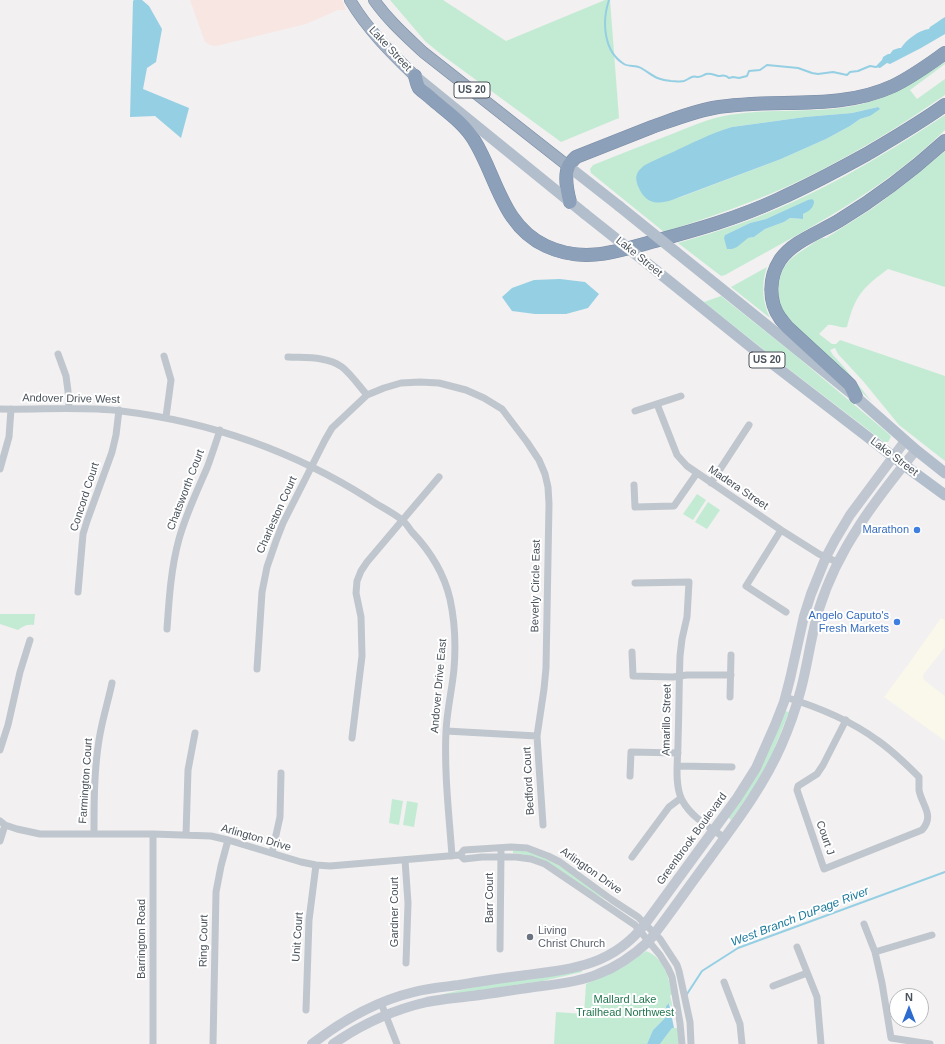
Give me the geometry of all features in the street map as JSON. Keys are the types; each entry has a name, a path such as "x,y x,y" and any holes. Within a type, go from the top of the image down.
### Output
{"highway":[{"name":"Lake Street","path":"350,0 379,40 415,76"},
{"name":"Lake Street","path":"374,0 380,10 423,52 568,166"},
{"path":"570,202 566,184 568,166 576,157 684,116 712,108 746,104 841,100 878,92 917,73 945,54"},
{"path":"415,76 419,87 460,123 472,137 480,149 504,205 516,222 530,236 546,246 561,251 585,255 606,254 684,234 735,217 838,170 897,137 945,105"},
{"path":"856,397 850,385 779,317 774,307 771,294 771,283 774,271 781,259 794,246 840,220 879,194 908,173 945,141"}],"main road":[{"name":"Lake Street","path":"415,76 756,352 945,495"},
{"name":"Lake Street","path":"568,166 856,397 905,441 945,473"},
{"name":"Greenbrook Boulevard","path":"312,1044 348,1018 381,1002 424,990 557,971 581,966 594,962 614,952 634,938 737,798 756,768 775,726 785,697 804,616 813,587 826,557 850,515 905,441"},
{"path":"333,1044 350,1032 386,1014 428,1002 592,977 613,968 624,961 652,937 725,838 769,771 782,745 798,701 816,620 837,562 859,524 916,450"}],"street":[{"path":"58,354 66,376 69,408"},
{"path":"164,356 171,380 166,417"},
{"path":"288,357 311,358 326,360 334,363 342,367 367,395"},
{"name":"Beverly Circle East","path":"367,395 401,383 420,382 439,383 466,390 484,398 502,409 527,442 542,468 547,482 549,495 546,668 537,736"},
{"name":"Charleston Court","path":"257,669 262,600 267,566 276,540 332,428 367,395"},
{"path":"635,411 680,396"},
{"name":"Madera Street","path":"657,404 677,455 687,466 781,530 837,562"},
{"name":"Andover Drive West","path":"0,409 69,408 119,410 166,417 220,430"},
{"path":"0,469 9,437 11,409"},
{"name":"Concord Court","path":"78,592 84,534 87,521 112,452 119,410"},
{"path":"711,483 749,425"},
{"name":"Andover Drive East","path":"220,430 263,444 312,466 353,489 402,521 434,560 442,575 449,598 454,625 454,671 446,731 446,772 452,856"},
{"name":"Chatsworth Court","path":"167,630 170,583 179,540 190,508 208,466 220,430"},
{"path":"634,485 635,506 674,506 697,473"},
{"path":"352,738 362,656 361,617 356,593 357,581 367,562 439,477"},
{"path":"781,530 746,586 786,612"},
{"name":"Amarillo Street","path":"635,583 689,582 687,617 680,656 677,766 678,785 681,798 694,816 725,838"},
{"path":"0,750 8,725 20,672 30,640"},
{"path":"632,652 633,676 673,678 687,675 731,676"},
{"path":"730,697 731,655"},
{"name":"Farmington Court","path":"94,834 94,786 97,760 101,728 112,683"},
{"path":"785,697 831,713 846,720"},
{"name":"Court J","path":"846,720 857,726 890,750 919,777 919,791 928,815 927,824 922,830 824,869 797,790 798,786 817,774 846,720"},
{"path":"446,731 537,736"},
{"path":"186,835 188,770 195,733"},
{"name":"Bedford Court","path":"537,736 542,824"},
{"path":"630,776 630,752 678,753"},
{"path":"677,766 732,767"},
{"path":"272,853 280,817 281,773"},
{"path":"632,857 669,807 681,798"},
{"path":"0,841 2,823"},
{"name":"Arlington Drive","path":"2,823 27,832 40,834 153,834 211,836 301,862 330,866 452,856 460,855 464,850 501,847 527,848 560,862 638,917 642,928"},
{"name":"Barrington Road","path":"153,834 153,1044"},
{"name":"Ring Court","path":"214,1044 216,892 228,840"},
{"name":"Barr Court","path":"500,949 501,847"},
{"name":"Arlington Drive","path":"460,855 464,859 501,856 516,857 531,859 545,864 635,925 642,928 652,937"},
{"name":"Gardner Court","path":"405,860 408,903 406,963"},
{"name":"Unit Court","path":"306,1010 309,920 316,865"},
{"path":"864,924 875,952 882,983 891,1038 930,1044"},
{"path":"875,952 932,935"},
{"path":"652,937 660,939 678,965 690,1022 691,1044"},
{"path":"652,937 672,977 682,1044"},
{"path":"797,947 817,998 820,1044"},
{"path":"773,986 807,973"},
{"path":"724,982 740,1024 742,1044"},
{"path":"381,1002 397,1044"}],"shaded area":[{"path":"190,0 342,0 346,10 338,10 306,24 216,46 205,42"},
{"path":"941,618 945,620 945,647 923,675 924,680 945,696 945,741 884,697"}],"green space":[{"path":"390,0 443,0 506,41 605,0 610,0 619,118 561,142 425,41"},
{"path":"945,62 945,64 910,90 917,99 945,79 945,95 874,140 820,171 784,188 734,208 664,232 591,173 590,169 593,165 714,118 742,113 819,110 849,107 878,99 892,93","holes":["878,107 870,116 860,119 826,139 781,159 664,202 696,141 732,127 805,117 852,113"]},
{"path":"945,115 945,130 920,153 868,192 812,227 725,275 721,276 678,243 739,224 793,202 871,162","holes":["792,208 803,219 790,218 784,222 765,229 754,237 748,238 725,235 750,223 766,219"]},
{"path":"945,151 945,287 888,269 872,282 861,294 853,308 847,327 828,325 819,334 832,344 836,344 840,340 945,376 945,461 899,425 863,381 838,354 835,348 830,350 833,355 872,402 793,325 787,318 780,303 779,287 782,271 786,264 795,255 818,240 826,238 873,208"},
{"path":"767,267 763,292 765,305 770,318 731,287"},
{"path":"721,296 795,355 889,434 891,437 888,442 884,442 704,302"},
{"path":"697,494 706,500 693,520 683,514"},
{"path":"708,502 720,510 707,529 695,522"},
{"path":"0,614 35,614 34,625 25,626 18,630 0,624"},
{"path":"785,711 789,712 771,757 755,786 731,820 728,817"},
{"path":"392,799 403,801 399,825 389,823"},
{"path":"407,801 418,803 414,827 403,825"},
{"path":"513,850 525,851 550,861 575,876 607,900 590,891 549,864 523,854 513,853"},
{"name":"Mallard Lake Trailhead Northwest","path":"646,951 658,958 662,964 673,995 670,995 673,1009 669,1003 666,1006 665,1018 653,1030 647,1044 554,1044 556,1012 584,1014 586,984 625,966"},
{"path":"582,970 582,972 543,981 435,997 479,986"},
{"path":"672,1028 679,1028 680,1044 660,1044"}],"water":[{"path":"134,0 142,0 149,6 162,29 156,62 147,68 143,89 189,108 181,138 155,116 130,117"},
{"path":"945,17 945,34 890,64 887,63 880,68 875,67 883,57 890,54 893,50 901,48 913,36 921,31 929,29"},
{"path":"878,107 880,109 870,116 860,119 826,139 781,159 672,200 665,202 650,201 642,194 637,183 636,177 640,169 645,165 724,129 805,117 852,113"},
{"path":"812,199 814,201 813,206 803,214 803,219 790,218 784,222 765,229 754,237 748,238 737,247 727,249 724,238 725,235 750,223 766,219"},
{"path":"560,279 585,282 599,294 588,308 566,314 535,314 512,311 502,297 512,288 534,280"},
{"path":"669,1003 674,1028 672,1028 660,1044 647,1044 653,1030 665,1018 666,1006"}],"waterway":[{"path":"609,0 605,17 605,26 608,44 612,51 624,64 639,67 662,80 685,81 693,77 699,77 706,74 725,76 729,78 739,78 747,76 749,71 760,70 767,65 798,68 818,74 833,72 847,75 850,72 858,71 870,66 876,67"},
{"name":"West Branch DuPage River","path":"687,994 702,971 738,948 945,872"}],"place":[{"name":"Marathon","path":"917,530"},
{"name":"Angelo Caputo's Fresh Markets","path":"897,622"},
{"name":"Living Christ Church","path":"530,937"}]}
